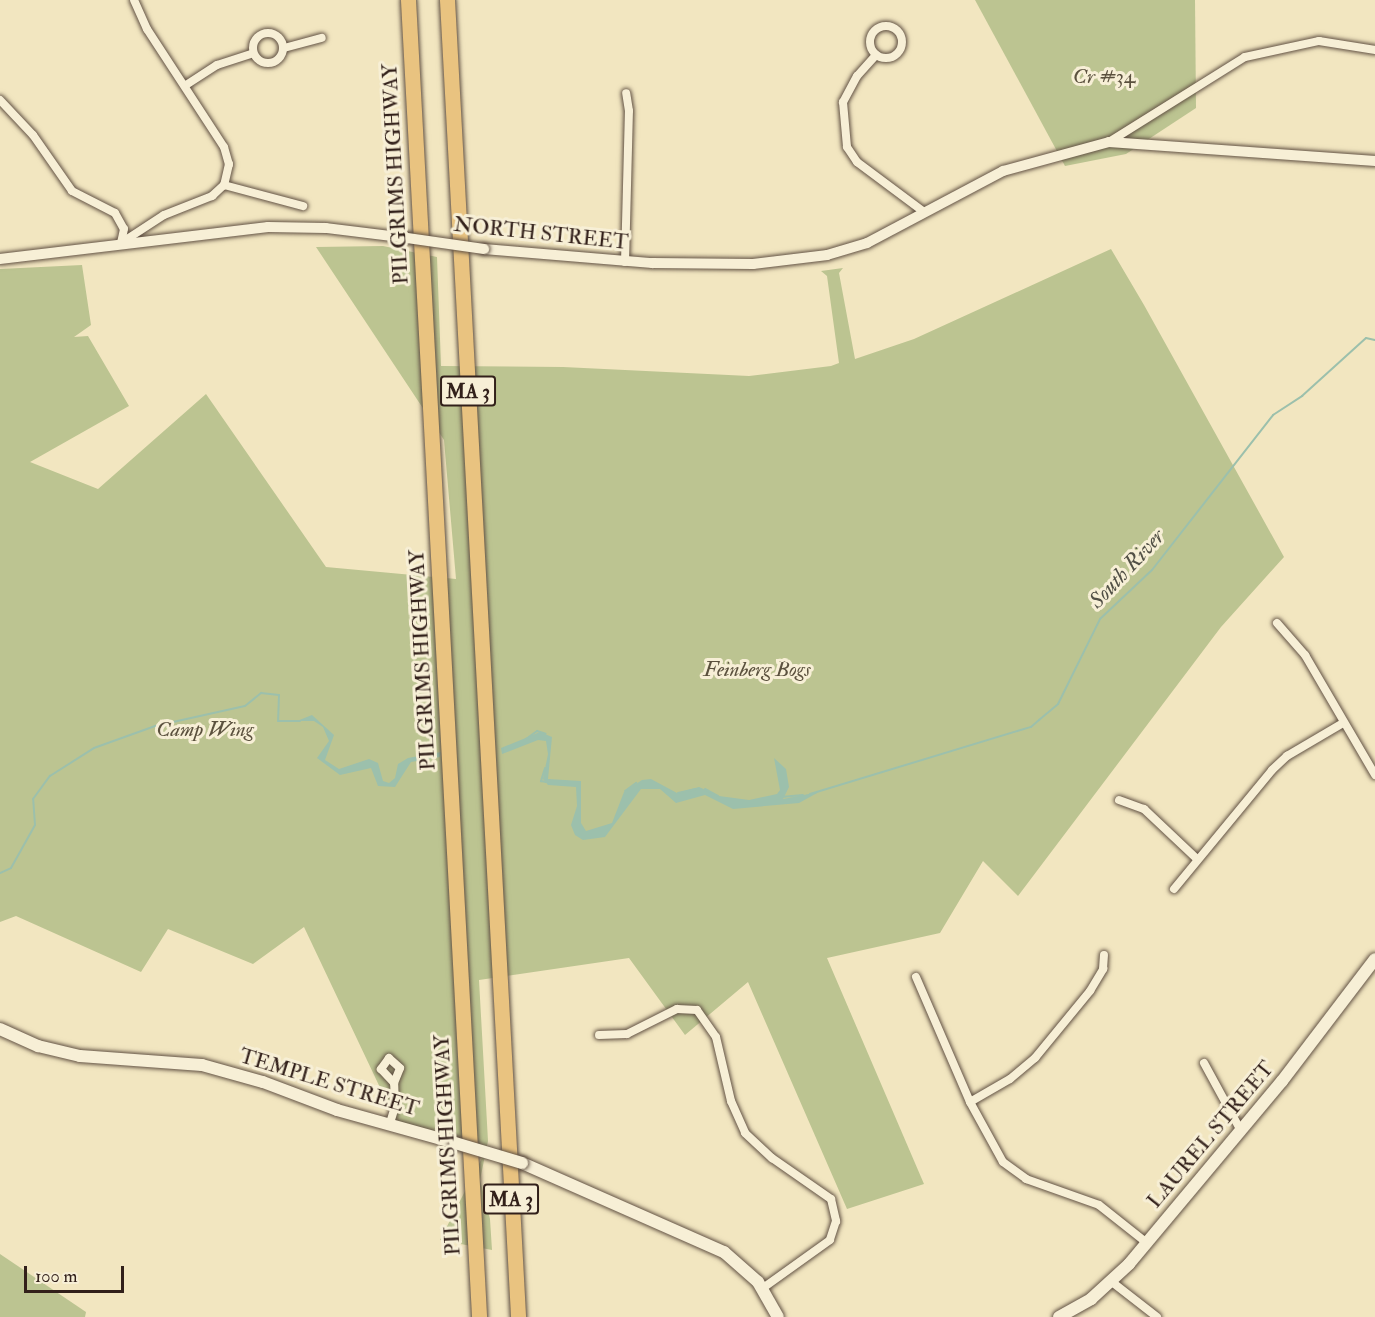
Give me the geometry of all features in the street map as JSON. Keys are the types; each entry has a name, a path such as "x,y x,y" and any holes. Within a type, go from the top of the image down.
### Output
{"highway":[{"name":"PILGRIMS HIGHWAY","path":"408,0 479,1317"},
{"name":"MA 3","path":"447,0 518,1317"}],"main road":[{"name":"LAUREL STREET","path":"1059,1317 1112,1282 1147,1243 1240,1131 1375,958"},
{"name":"TEMPLE STREET","path":"0,1029 38,1046 80,1056 202,1065 263,1082 337,1110 390,1123 522,1162 714,1247 740,1263 763,1288 778,1317"}],"street":[{"path":"121,243 164,215 212,196 224,184 229,169 226,152 186,85 147,28 134,0"},
{"path":"284,48 280,38 265,33 253,42 253,53 259,61 273,63 284,48 322,38"},
{"path":"1109,142 1245,57 1319,41 1375,50"},
{"path":"186,85 217,65 253,53"},
{"path":"876,55 857,76 843,102 847,147 857,162 924,212"},
{"path":"625,262 630,111 626,93"},
{"path":"0,100 33,135 72,191 87,202 110,209 119,218 124,229 121,243"},
{"name":"NORTH STREET","path":"0,259 121,243 287,226 407,238 484,249 625,262 753,264 838,253 875,240 1003,171 1109,142 1375,161"},
{"path":"224,184 303,206"},
{"path":"1277,623 1305,655 1375,776"},
{"path":"1174,889 1197,859 1287,756 1343,723"},
{"path":"1119,800 1144,809 1197,859"},
{"path":"970,1102 1010,1079 1035,1058 1090,991 1103,969 1104,955"},
{"path":"916,977 970,1102 994,1150 1012,1171 1093,1202 1120,1219 1147,1243"},
{"path":"599,1035 634,1032 677,1009 697,1010 716,1037 731,1101 745,1133 772,1158 831,1199 836,1214 834,1234 763,1288"},
{"path":"1204,1064 1240,1131"},
{"path":"390,1123 395,1107 394,1083"},
{"path":"1112,1282 1157,1317"}],"green space":[{"name":"Cr #34","path":"975,0 1195,0 1196,108 1126,154 1065,166"},
{"name":"Feinberg Bogs","path":"383,246 437,257 441,366 563,367 749,376 831,366 839,363 827,276 821,271 843,268 839,273 855,359 914,339 1111,249 1144,305 1284,557 1221,627 1018,896 983,861 940,933 827,958 924,1184 847,1209 748,982 685,1035 629,958 479,980 488,1141 480,1180 490,1219 492,1250 440,1240 485,1152 402,1134 304,927 253,964 168,929 141,972 16,916 0,922 0,269 82,265 91,325 74,337 88,336 129,406 30,462 98,489 206,394 326,567 456,579 444,440 316,247"},
{"path":"0,1254 86,1312 85,1317 0,1317"}],"shaded area":[{"path":"312,715 334,735 325,760 339,769 369,759 378,763 383,781 389,783 395,778 398,764 408,758 441,752 440,757 411,762 395,787 378,786 371,768 340,775 317,758 329,741 323,727 314,721 297,721"},
{"path":"540,732 552,737 548,779 581,781 581,823 586,831 612,823 624,792 642,780 651,779 677,793 699,787 719,796 749,800 777,794 780,790 774,758 786,769 789,787 783,799 819,792 799,803 733,809 705,795 676,803 660,789 641,789 605,837 583,840 575,835 571,825 577,806 576,787 548,785 543,779 548,754 546,741 538,740 502,754 501,748"}],"waterway":[{"name":"South River","path":"810,794 1031,727 1058,704 1100,619 1152,570 1273,415 1302,396 1366,338 1375,340"},
{"name":"South River","path":"0,873 11,868 35,825 33,799 50,776 94,748 155,726 245,706 261,693 279,695 278,721 300,721"},
{"name":"South River","path":"526,739 537,731 546,734"},
{"name":"South River","path":"545,768 541,781 546,782"},
{"name":"South River","path":"625,791 636,783"},
{"name":"South River","path":"678,793 696,789"},
{"name":"South River","path":"705,789 718,796"},
{"name":"South River","path":"781,797 803,795"}],"park label":[{"name":"Camp Wing","path":"205,730"}]}
